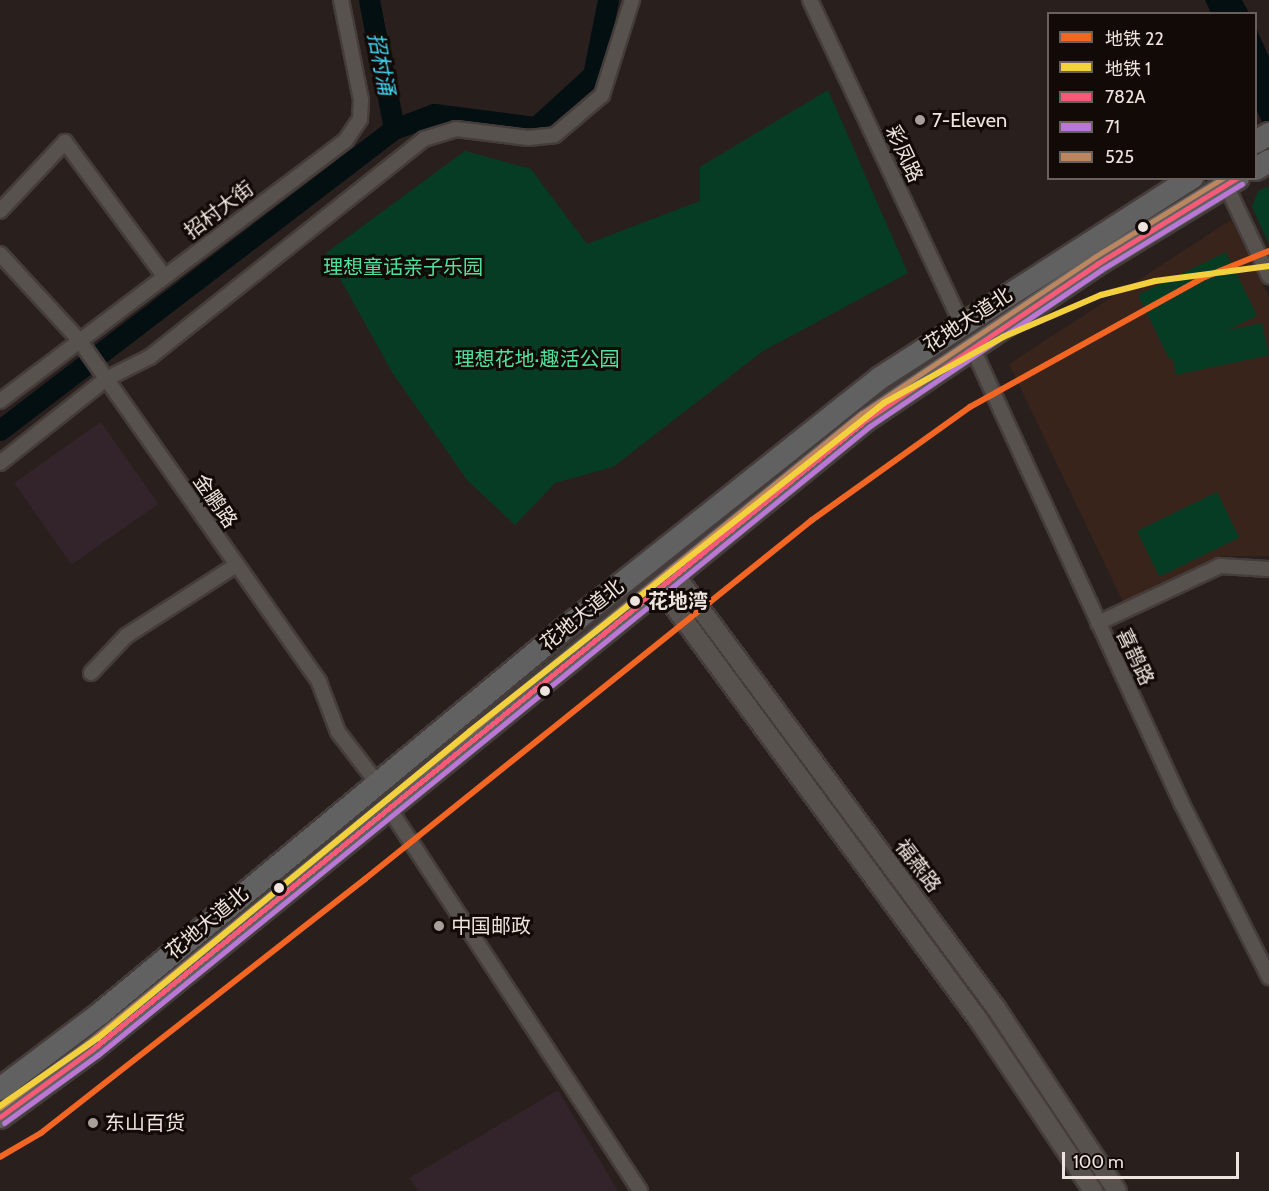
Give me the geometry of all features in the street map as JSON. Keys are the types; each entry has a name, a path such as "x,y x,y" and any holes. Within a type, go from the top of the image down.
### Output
{"main road":[{"name":"花地大道北","path":"0,1089 102,1012 727,497 880,378 1189,180"},
{"name":"花地大道北","path":"0,1117 93,1049 666,579 866,420 1232,182"}],"street":[{"name":"招村大街","path":"0,401 80,343 164,276 346,140 360,119 341,0"},
{"path":"0,463 103,375 150,357 424,139 456,129 528,138 555,135 602,95 632,0"},
{"name":"彩凤路","path":"810,0 962,324"},
{"path":"0,211 65,142 164,276"},
{"path":"1232,182 1269,276"},
{"name":"金鹏路","path":"0,254 80,343 103,375 319,682 338,732 378,784"},
{"name":"喜鹊路","path":"973,349 1098,623 1269,977"},
{"path":"91,673 126,636 236,565"},
{"path":"1098,623 1220,566 1269,569"},
{"path":"666,579 978,1019 1093,1191"},
{"name":"福燕路","path":"666,579 996,1008 1117,1191"},
{"path":"388,807 640,1191"}],"shaded area":[{"path":"1205,0 1242,0 1248,12 1211,12"},
{"path":"1257,30 1269,57 1269,137 1257,111"},
{"path":"1231,220 1269,297 1269,556 1221,556 1125,606 1009,364"},
{"path":"101,422 158,504 72,565 14,483"},
{"path":"558,1090 618,1191 419,1191 409,1178"}],"green space":[{"name":"理想花地·趣活公园","path":"828,90 908,273 763,351 613,467 555,483 515,525 467,480 392,372 326,253 465,151 531,169 587,244 700,201 700,167"},
{"path":"1269,186 1269,244 1252,207 1258,191"},
{"path":"1226,252 1257,316 1169,359 1138,295"},
{"path":"1262,323 1269,355 1176,375 1169,343"},
{"path":"1217,492 1239,538 1159,577 1137,531"}],"waterway":[{"name":"招村涌","path":"369,0 394,129"},
{"path":"0,430 394,129 434,114 536,127 593,75 608,0"}],"metro line":[{"name":"22","path":"0,1157 41,1133 365,879 812,520 970,407 1205,277 1269,251"},
{"name":"1","path":"0,1106 98,1038 470,731 884,403 1003,337 1101,295 1155,281 1269,266"}],"transit line":[{"name":"525","path":"0,1108 88,1043 861,414 1093,258 1220,180"},
{"name":"782A","path":"0,1117 93,1049 866,420 1097,264 1234,180"},
{"name":"71","path":"4,1123 98,1055 870,426 1101,270 1242,184"}],"place":[{"name":"7-Eleven","path":"920,120"},
{"name":"花地湾","path":"635,601"},
{"name":"中国邮政","path":"439,926"},
{"name":"东山百货","path":"93,1123"}],"park label":[{"name":"理想童话亲子乐园","path":"403,267"}]}
